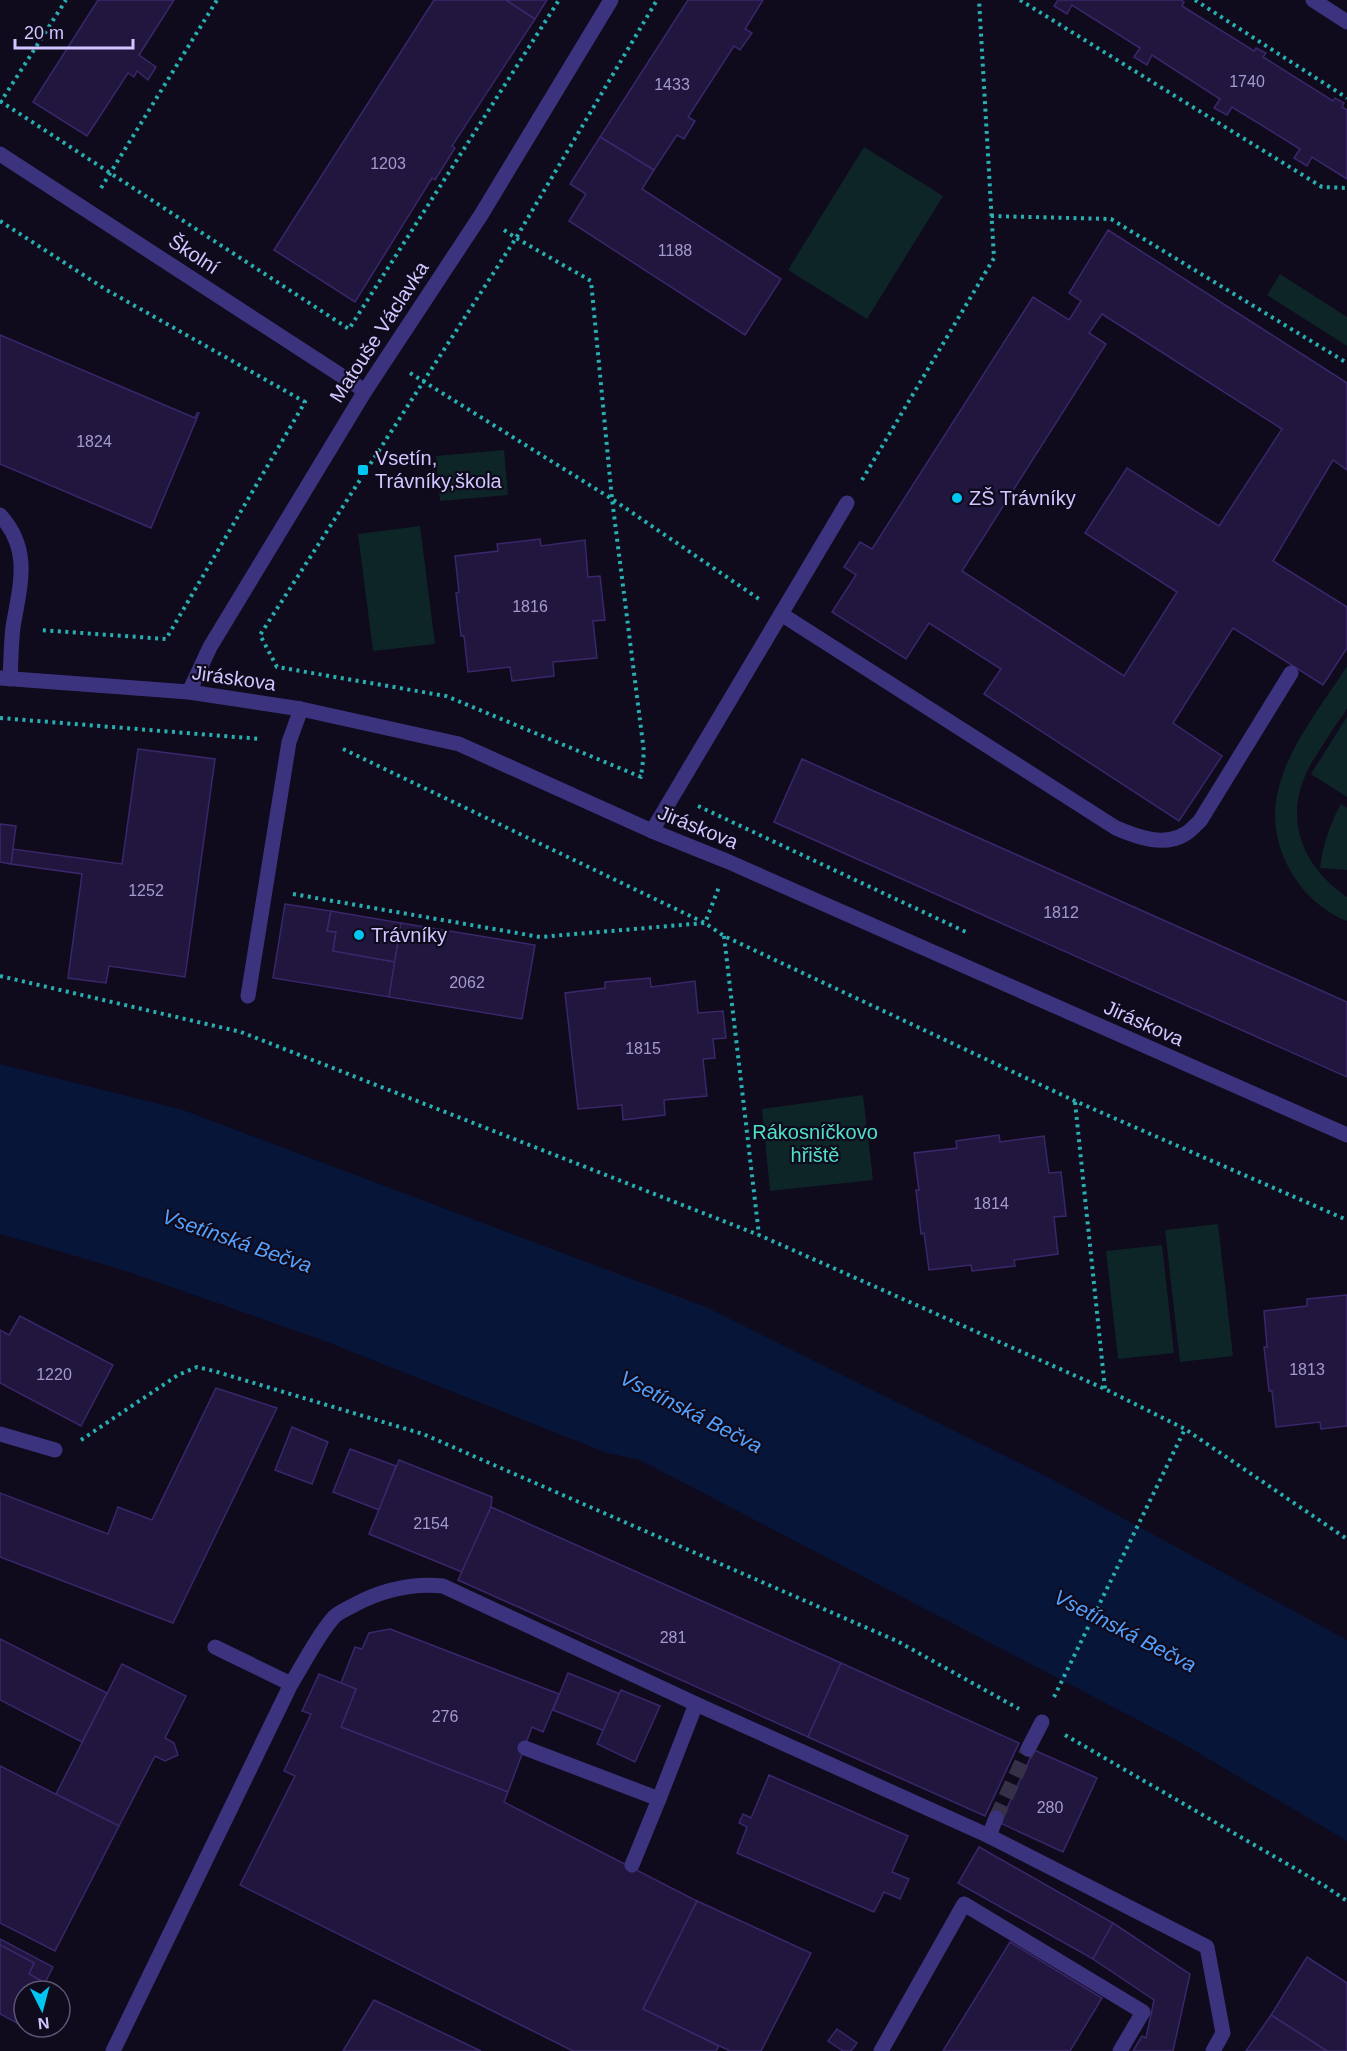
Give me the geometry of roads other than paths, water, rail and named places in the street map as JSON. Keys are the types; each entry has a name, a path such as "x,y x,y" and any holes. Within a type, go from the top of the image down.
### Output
{"street":[{"name":"Matouše Václavka","path":"189,692 210,647 365,391 481,215 611,0"},
{"path":"1313,0 1347,22"},
{"name":"Školní","path":"0,154 365,391"},
{"path":"652,831 847,503"},
{"path":"0,515 9,524 19,545 22,565 21,590 5,679"},
{"path":"781,614 1116,828 1142,839 1165,840 1185,835 1200,821 1292,673"},
{"name":"Jiráskova","path":"5,679 189,692 301,709 459,744 1347,1136"},
{"path":"248,996 289,742 301,709"},
{"path":"0,1434 55,1450"},
{"path":"113,2051 291,1684 320,1636 335,1615 363,1600 396,1588 423,1585 443,1586 696,1704 989,1836 1207,1947 1223,2033 1213,2051"},
{"path":"215,1647 291,1684"},
{"path":"632,1865 696,1704"},
{"path":"1028,1749 1042,1722"},
{"path":"525,1748 659,1800"},
{"path":"989,1836 996,1818"},
{"path":"881,2051 964,1904 1143,2012 1120,2051"}],"water":[{"name":"Vsetínská Bečva","path":"0,1064 183,1110 706,1307 1053,1480 1347,1640 1347,1841 1180,1742 640,1460 607,1453 322,1340 123,1270 0,1234"}],"tunnel":[{"path":"996,1818 1028,1749"}],"place":[{"name":"Vsetín, Trávníky,škola","path":"363,470"},
{"name":"ZŠ Trávníky","path":"957,498"},
{"name":"Trávníky","path":"359,935"}],"park label":[{"name":"Rákosníčkovo hřiště","path":"815,1144"}]}
